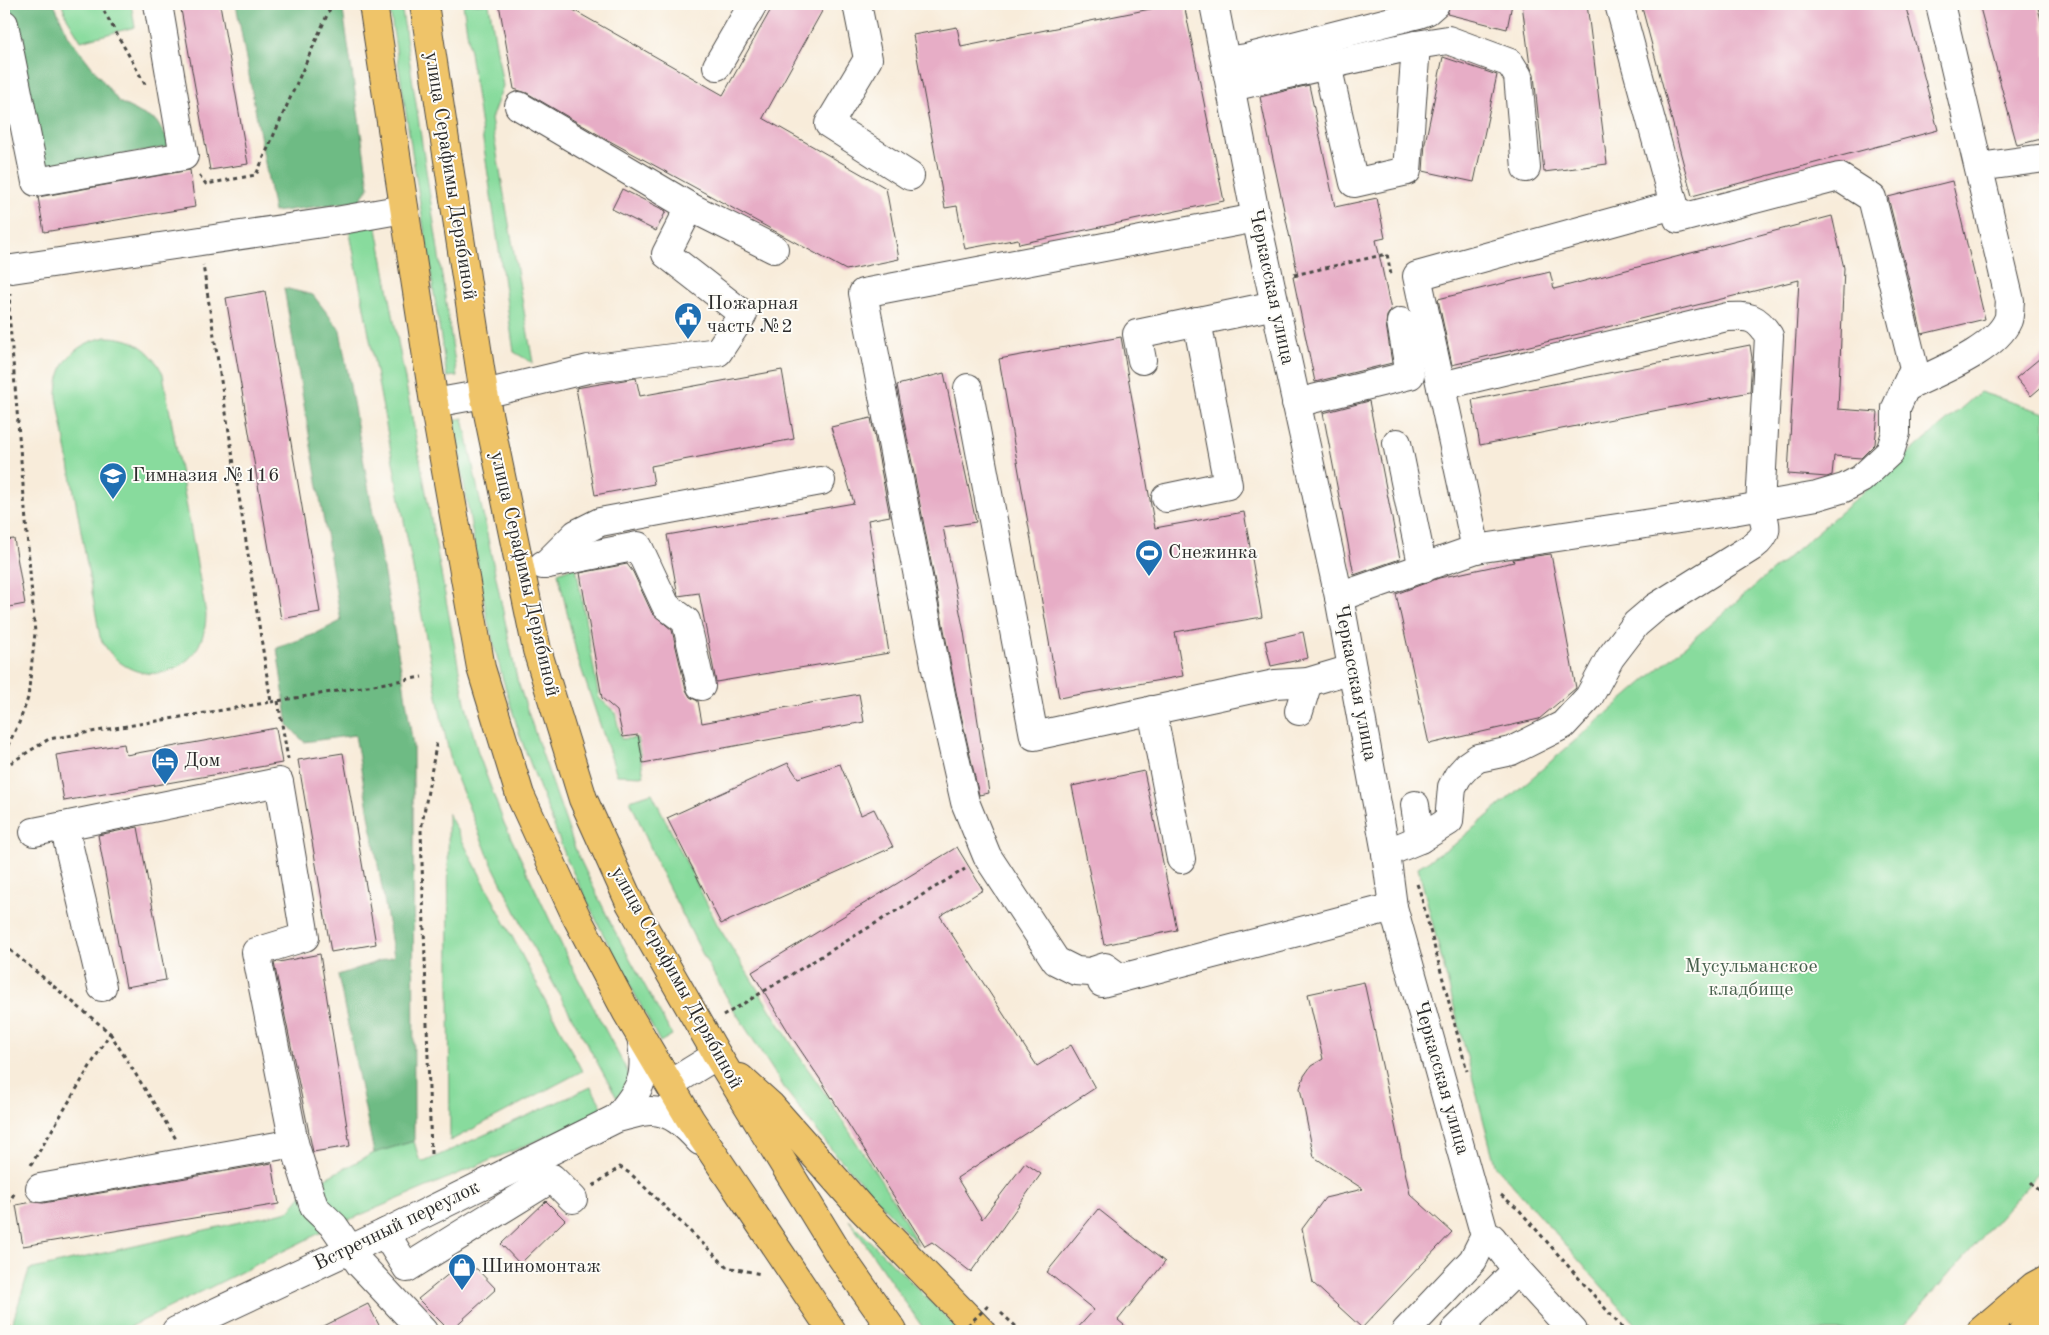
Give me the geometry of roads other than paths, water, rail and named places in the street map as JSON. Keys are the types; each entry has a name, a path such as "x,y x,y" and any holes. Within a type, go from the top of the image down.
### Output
{"main road":[{"path":"373,4 434,403 481,668 520,795 576,916 641,1036 712,1152 832,1331"},
{"name":"улица Серафимы Дерябиной","path":"424,4 484,394 533,567 537,650 583,798 630,902 720,1058 837,1251 893,1331"},
{"path":"720,1058 771,1106 861,1208 981,1331"},
{"path":"1981,1331 2034,1286 2045,1280"},
{"path":"2023,1331 2045,1306"}],"street":[{"path":"4,24 36,182 184,156 158,4"},
{"path":"717,66 753,4"},
{"path":"857,4 868,59 829,124 910,176"},
{"name":"Черкасская улица","path":"1214,4 1256,218 1339,597 1386,853 1394,907 1485,1236"},
{"path":"1226,61 1246,58 1419,14 1427,11 1435,4"},
{"path":"1339,597 1476,549 1817,496 1844,488 1861,479 1890,452 1896,433 1896,408 1914,368 1872,198 1839,177 1678,219 1619,4"},
{"path":"1905,388 1971,355 1997,338 2008,320 2010,301 1940,4"},
{"path":"1231,87 1416,45 1448,40 1510,63 1518,76 1526,168"},
{"path":"1327,65 1354,183 1407,171 1416,45"},
{"path":"519,106 690,207 774,249"},
{"path":"1979,166 2045,158"},
{"path":"1476,549 1417,276 1674,205"},
{"path":"434,403 484,394 573,372 718,352 743,314 666,254 690,207"},
{"path":"11,278 404,209"},
{"path":"1256,218 863,293 950,737 965,802 987,856 1056,961 1076,971 1090,972 1105,967 1107,981 1394,907"},
{"path":"1142,360 1137,334 1275,305"},
{"path":"1386,853 1420,838 1449,821 1452,787 1458,776 1468,765 1478,758 1511,750 1563,725 1589,697 1610,658 1636,624 1656,607 1762,540 1766,532 1760,506 1769,336 1761,323 1748,316 1728,317 1441,386"},
{"path":"1166,498 1228,485 1197,322"},
{"path":"1296,404 1410,375 1401,322"},
{"path":"968,388 1034,736 1275,684 1308,682 1352,669"},
{"path":"1397,443 1423,569"},
{"path":"533,567 576,534 600,522 821,481"},
{"path":"533,567 638,546 666,606 686,620 702,686"},
{"path":"1299,711 1308,682"},
{"path":"1152,710 1181,859"},
{"path":"34,832 279,782 305,937 256,952 294,1143 314,1207 334,1226 360,1264 423,1331"},
{"path":"1415,805 1420,838"},
{"path":"64,826 102,987"},
{"name":"Встречный переулок","path":"617,1118 637,1092 643,1076 645,1061 641,1036"},
{"path":"670,1084 720,1058"},
{"name":"Встречный переулок","path":"176,1331 385,1233 617,1118 651,1111 673,1116 712,1152"},
{"path":"29,1181 190,1161 294,1143"},
{"path":"385,1233 406,1268 552,1178 573,1199"},
{"path":"1406,1331 1473,1260 1485,1236 1492,1238 1517,1270 1573,1331"},
{"path":"1455,1331 1517,1270"}],"place":[{"name":"Пожарная часть №2","path":"688,340"},
{"name":"Гимназия №116","path":"113,500"},
{"name":"Снежинка","path":"1149,577"},
{"name":"Дом","path":"165,785"},
{"name":"Шиномонтаж","path":"462,1291"}],"park label":[{"name":"Мусульманское кладбище","path":"1751,978"}]}
